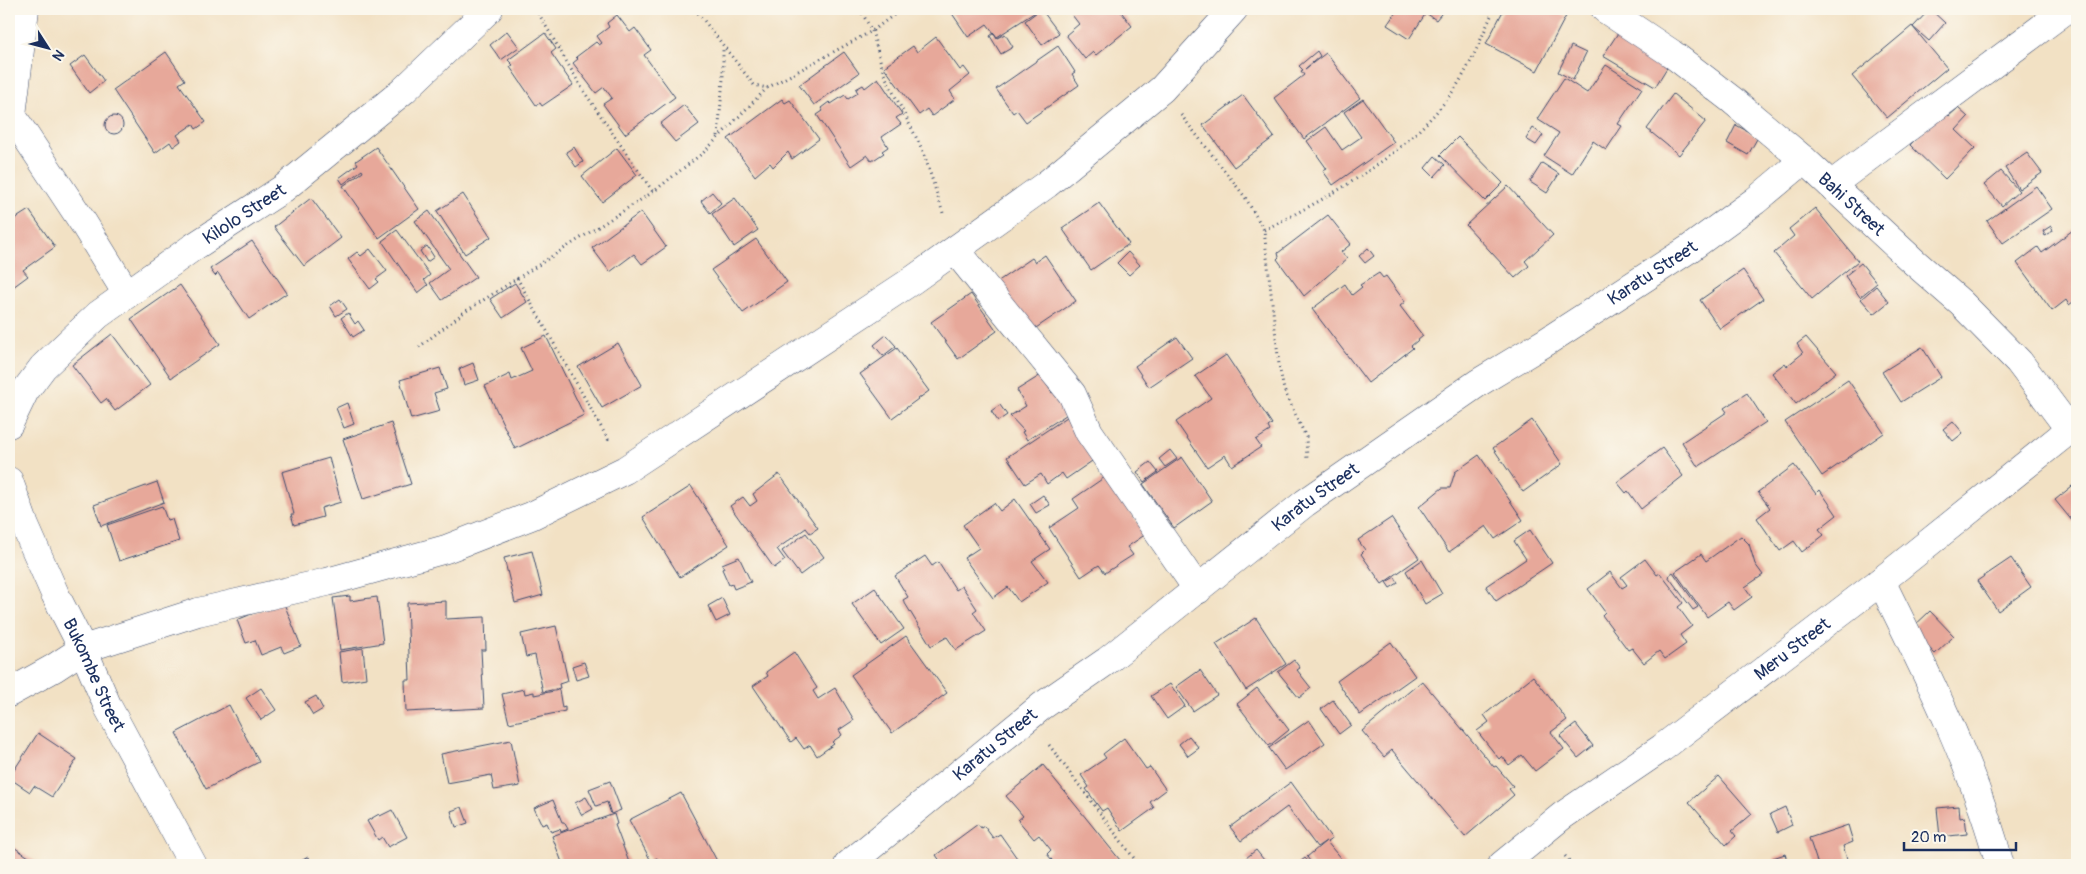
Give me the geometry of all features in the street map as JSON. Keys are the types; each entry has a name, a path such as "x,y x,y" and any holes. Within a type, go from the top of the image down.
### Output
{"street":[{"path":"25,9 10,113 84,224 127,294"},
{"path":"9,693 54,668 83,649 198,612 327,582 446,549 531,516 625,470 955,250 1047,184 1162,89 1234,9"},
{"name":"Bahi Street","path":"1604,9 1671,53 1732,100 1804,160 1961,303 2019,362 2074,427"},
{"path":"1831,185 2067,9"},
{"name":"Kilolo Street","path":"9,424 20,399 43,366 98,315 192,248 284,188 403,91 489,10"},
{"name":"Karatu Street","path":"848,865 1042,706 1107,660 1198,590 1305,503 1478,383 1546,342 1689,249 1755,202 1804,160"},
{"path":"955,250 1072,394 1089,432 1198,590"},
{"name":"Meru Street","path":"1502,865 1562,816 1662,748 1881,581 2074,427"},
{"name":"Bukombe Street","path":"9,481 25,526 108,706 192,865"},
{"path":"1881,581 1917,654 1968,769 2000,865"}],"path":[{"path":"536,9 584,90 653,192"},
{"path":"695,9 754,86 767,88"},
{"path":"860,9 872,31 884,74 923,151 955,250"},
{"path":"419,347 463,313 653,192 704,152 767,88 872,31 902,9"},
{"path":"1264,230 1330,196 1407,143 1445,103 1473,58 1494,9"},
{"path":"718,137 724,47"},
{"path":"1162,89 1244,197 1264,230 1278,365 1284,390 1306,437 1308,457 1305,503"},
{"path":"517,278 625,470"},
{"path":"1029,718 1139,865"}],"building":[{"path":"949,9 1040,9 997,37 987,24 968,37"},
{"path":"1041,9 1059,33 1042,45 1025,21"},
{"path":"1072,9 1119,9 1132,26 1096,55 1093,52 1085,59 1066,35 1079,24 1069,11"},
{"path":"1398,9 1445,9 1436,20 1426,13 1409,39 1387,25"},
{"path":"1504,9 1552,9 1566,16 1537,71 1486,44"},
{"path":"1930,9 1945,23 1929,41 1913,27"},
{"path":"617,15 630,32 635,28 651,50 644,55 675,97 625,134 603,104 612,98 604,87 596,93 573,63 578,59 576,57 596,42 599,45 602,43 597,36 609,27 607,23"},
{"path":"1912,26 1947,68 1887,118 1852,76"},
{"path":"507,31 519,47 501,60 490,45"},
{"path":"545,33 556,49 551,53 573,85 542,106 540,103 536,105 510,67 513,65 508,60"},
{"path":"994,33 997,38 1005,34 1013,47 1001,54 990,36"},
{"path":"1618,33 1668,66 1655,87 1603,56"},
{"path":"936,37 960,70 964,67 970,75 950,91 955,99 932,116 927,109 919,115 884,67 913,46 917,52"},
{"path":"1058,46 1075,72 1072,74 1079,85 1026,122 1017,110 1013,113 996,89"},
{"path":"1571,46 1586,53 1573,80 1558,72"},
{"path":"1317,51 1320,56 1305,69 1326,53 1360,98 1304,139 1274,98 1304,75 1301,71 1303,70 1299,66"},
{"path":"166,52 185,80 179,84 206,122 196,129 193,124 177,135 181,141 173,147 170,142 155,153 113,90"},
{"path":"844,52 859,73 814,105 799,85"},
{"path":"85,55 104,81 89,93 70,66"},
{"path":"1606,65 1642,88 1618,124 1622,126 1606,150 1593,141 1572,174 1544,156 1559,133 1537,119 1564,78 1587,93"},
{"path":"878,78 902,114 896,118 901,124 882,137 888,147 882,151 884,153 872,161 867,155 851,166 817,115 823,111 821,108 829,102 831,104 845,95 848,99 858,93 856,89 863,85 865,88"},
{"path":"1673,94 1706,121 1679,155 1647,129"},
{"path":"1243,95 1274,137 1234,167 1203,125"},
{"path":"782,99 785,103 790,100 819,139 792,159 788,152 773,167 770,163 755,176 728,139"},
{"path":"1363,99 1394,142 1333,185 1323,171 1327,169 1307,141 1326,127 1342,150 1361,137 1344,112"},
{"path":"684,105 699,124 675,142 660,124"},
{"path":"1958,108 1968,117 1956,130 1975,148 1945,179 1910,145 1943,110 1949,116"},
{"path":"114,116 120,119 123,125 120,131 114,134 108,131 105,125 108,119"},
{"path":"1736,125 1758,137 1748,155 1727,143"},
{"path":"1533,128 1543,135 1536,145 1526,139"},
{"path":"1458,137 1503,183 1485,201 1440,155"},
{"path":"376,147 419,209 379,238 343,186 363,172 362,170 343,184 339,178 358,164 356,161"},
{"path":"574,147 583,162 576,167 566,152"},
{"path":"617,148 637,175 602,202 582,176"},
{"path":"2027,153 2042,173 2019,189 2005,168"},
{"path":"1435,156 1445,165 1434,177 1425,168"},
{"path":"1542,163 1559,174 1547,193 1530,182"},
{"path":"2001,171 2019,191 2002,206 1984,185"},
{"path":"1508,186 1553,235 1525,261 1529,266 1515,278 1466,225"},
{"path":"2036,186 2052,209 2003,243 1987,221"},
{"path":"712,192 721,203 710,213 701,201"},
{"path":"463,194 491,237 465,254 437,211"},
{"path":"311,198 341,238 304,266 274,227"},
{"path":"735,198 758,230 734,247 712,214"},
{"path":"1099,203 1129,244 1091,270 1062,228"},
{"path":"1815,208 1858,261 1812,299 1774,253 1794,236 1789,229"},
{"path":"29,210 55,247 23,270 28,276 9,290 9,220 10,222"},
{"path":"429,211 476,277 442,300 430,283 449,269 415,221"},
{"path":"641,212 666,247 642,264 634,254 610,272 592,248"},
{"path":"1328,215 1351,244 1341,252 1347,259 1304,296 1277,259 1279,257 1278,253"},
{"path":"2051,226 2053,231 2045,236 2043,231"},
{"path":"2077,227 2077,299 2069,305 2066,300 2052,311 2017,263 2038,247 2042,253"},
{"path":"397,230 430,275 424,280 428,285 418,293 382,241"},
{"path":"756,239 787,282 743,313 711,270"},
{"path":"252,241 287,293 249,319 218,273 215,276 210,269"},
{"path":"427,246 434,257 427,262 420,251"},
{"path":"1368,248 1374,256 1365,263 1359,256"},
{"path":"370,249 387,271 376,279 379,282 370,289 348,259 357,252 361,256"},
{"path":"1128,252 1140,265 1129,275 1117,263"},
{"path":"1045,255 1076,301 1027,334 997,282 1032,258 1035,262"},
{"path":"1861,263 1877,283 1860,297 1845,276"},
{"path":"1743,270 1763,299 1720,329 1700,300"},
{"path":"1379,273 1383,278 1386,276 1405,302 1400,306 1423,336 1411,346 1413,348 1368,383 1312,309 1345,284 1352,295 1362,287 1360,285"},
{"path":"515,283 527,302 503,318 490,299"},
{"path":"180,285 220,344 171,378 131,319"},
{"path":"1876,286 1889,302 1874,314 1861,299"},
{"path":"971,294 997,331 958,359 931,322"},
{"path":"340,299 347,309 336,316 330,306"},
{"path":"348,313 355,324 358,321 364,330 353,337 341,318"},
{"path":"112,334 150,385 115,411 106,399 101,403 72,365"},
{"path":"886,335 896,346 883,356 874,345"},
{"path":"546,336 584,415 515,449 485,386 510,374 512,380 532,371 521,348"},
{"path":"1177,337 1192,358 1149,387 1135,366"},
{"path":"1806,337 1836,372 1796,404 1772,373 1785,363 1787,366 1803,353 1797,344"},
{"path":"618,343 642,385 602,408 578,367"},
{"path":"1922,347 1941,377 1901,402 1882,372"},
{"path":"897,348 929,391 892,418 860,374"},
{"path":"1226,355 1272,424 1268,427 1270,431 1256,440 1261,447 1232,466 1225,455 1207,467 1176,422 1211,398 1195,376"},
{"path":"473,363 479,380 464,385 459,369"},
{"path":"440,368 447,389 434,393 440,411 411,419 400,380"},
{"path":"1041,375 1052,393 1055,391 1069,413 1027,440 1022,432 1024,431 1010,416 1026,406 1017,390"},
{"path":"1848,380 1884,433 1822,476 1785,422"},
{"path":"1747,393 1766,422 1698,467 1682,442 1727,412 1724,408"},
{"path":"347,403 354,424 344,428 336,408"},
{"path":"1000,405 1007,415 998,421 991,411"},
{"path":"1067,417 1095,459 1066,479 1062,473 1047,484 1041,474 1025,484 1007,457"},
{"path":"1532,420 1562,464 1523,492 1493,448"},
{"path":"1953,421 1963,433 1953,441 1943,429"},
{"path":"391,423 411,484 363,499 343,439"},
{"path":"1662,448 1683,476 1641,509 1628,491 1626,493 1617,482"},
{"path":"1170,450 1177,459 1165,467 1159,459"},
{"path":"1479,455 1523,520 1495,539 1486,526 1449,552 1419,507 1442,488 1450,488 1455,472"},
{"path":"1182,457 1212,501 1174,528 1143,484"},
{"path":"329,458 341,502 321,508 323,517 294,525 291,514 294,514 282,472"},
{"path":"1150,462 1158,472 1144,482 1137,472"},
{"path":"1794,465 1816,494 1820,490 1837,515 1819,529 1824,535 1802,552 1794,541 1780,551 1757,518 1770,508 1758,492"},
{"path":"779,474 818,528 810,533 806,528 777,549 785,560 774,568 730,506 743,497 750,506 757,501 753,494"},
{"path":"1105,477 1146,534 1127,547 1133,555 1105,573 1099,565 1081,577 1049,528 1079,508 1073,499"},
{"path":"157,482 164,502 101,526 94,505"},
{"path":"2077,482 2077,521 2076,519 2073,522 2055,500"},
{"path":"691,486 729,545 680,577 643,517"},
{"path":"1043,495 1050,505 1036,513 1030,504"},
{"path":"1015,499 1050,549 1032,561 1048,582 1019,602 1008,587 993,598 964,558 979,548 963,525 994,503 1000,511"},
{"path":"162,506 167,520 172,519 179,541 119,561 107,525"},
{"path":"1391,518 1419,558 1382,584 1361,554 1365,550 1358,540"},
{"path":"1530,530 1552,563 1496,601 1486,586 1526,559 1514,541"},
{"path":"806,533 824,557 800,575 782,551"},
{"path":"1741,536 1749,544 1755,564 1763,575 1745,587 1752,597 1734,610 1728,602 1707,617 1675,572 1701,554 1706,561"},
{"path":"532,551 543,595 515,603 504,558"},
{"path":"925,556 932,566 938,562 956,590 962,586 977,609 973,612 986,631 956,650 947,637 931,646 903,600 908,597 895,576"},
{"path":"739,557 751,582 734,589 732,584 729,585 722,569 724,568 722,564"},
{"path":"2011,558 2031,587 1998,611 1977,581"},
{"path":"1645,559 1657,575 1660,573 1683,603 1678,607 1692,626 1680,635 1686,644 1665,659 1659,651 1644,663 1632,648 1628,650 1602,615 1605,612 1588,589 1610,572 1622,588 1627,585 1621,577"},
{"path":"1422,560 1442,594 1425,604 1406,571"},
{"path":"1673,572 1698,607 1693,610 1668,576"},
{"path":"1395,577 1398,583 1390,588 1386,582"},
{"path":"875,588 904,629 881,645 852,604"},
{"path":"350,596 350,601 377,597 383,643 340,650 333,598"},
{"path":"722,598 730,615 716,622 708,606"},
{"path":"283,601 301,646 284,653 281,647 261,655 255,640 246,643 237,620"},
{"path":"446,601 446,619 485,617 486,650 481,650 484,708 406,712 405,680 410,680 407,603"},
{"path":"1930,611 1954,636 1935,654 1911,629"},
{"path":"1256,618 1286,664 1246,690 1216,644"},
{"path":"556,626 568,681 559,684 560,688 543,692 535,655 526,657 521,634"},
{"path":"906,636 947,693 892,733 851,675"},
{"path":"1391,642 1415,676 1360,715 1337,681"},
{"path":"363,648 366,678 342,682 339,652"},
{"path":"794,652 817,688 813,691 818,699 835,688 854,720 839,730 842,735 832,742 834,744 817,756 810,745 804,749 796,738 791,742 753,686 768,676 766,672"},
{"path":"1294,660 1300,668 1297,670 1311,688 1299,698 1278,672"},
{"path":"584,662 589,676 576,680 572,666"},
{"path":"1200,670 1217,695 1193,711 1176,687"},
{"path":"1533,676 1567,720 1551,732 1564,749 1535,771 1522,755 1509,765 1502,756 1499,759 1477,731 1489,722 1484,715"},
{"path":"1422,681 1494,767 1496,766 1513,786 1509,789 1514,795 1465,837 1392,750 1384,757 1362,731"},
{"path":"1170,684 1185,706 1167,719 1151,696"},
{"path":"261,688 276,710 261,720 246,698"},
{"path":"1257,688 1289,730 1269,746 1237,704"},
{"path":"524,689 525,694 534,692 534,695 559,690 562,708 565,707 565,711 509,723 502,694"},
{"path":"316,696 323,709 313,715 305,702"},
{"path":"1333,700 1351,725 1339,734 1321,709"},
{"path":"229,705 259,762 206,789 176,733"},
{"path":"1309,720 1325,743 1285,770 1269,748"},
{"path":"1576,724 1593,746 1578,758 1560,736"},
{"path":"38,733 77,759 52,797 34,786 30,792 9,778"},
{"path":"1189,736 1199,748 1188,756 1179,744"},
{"path":"1124,738 1146,769 1150,767 1166,790 1150,802 1154,808 1122,831 1107,808 1102,811 1086,789 1089,787 1081,775 1106,758 1103,754"},
{"path":"511,740 520,786 494,790 491,775 447,783 441,754"},
{"path":"1043,765 1124,865 1056,865 1047,854 1051,850 1039,835 1034,839 1018,820 1023,816 1006,796"},
{"path":"1719,776 1752,814 1732,831 1736,836 1726,845 1689,802"},
{"path":"610,781 621,810 611,814 607,802 596,806 589,789"},
{"path":"1291,782 1332,839 1327,842 1346,865 1313,865 1307,857 1326,841 1317,847 1287,807 1241,841 1230,827"},
{"path":"681,793 717,861 710,865 661,865 657,858 651,861 629,820"},
{"path":"586,797 593,809 582,815 575,803"},
{"path":"553,800 562,822 564,822 568,829 561,832 560,829 551,832 547,823 542,825 534,808"},
{"path":"1959,806 1960,818 1965,817 1967,834 1940,837 1937,808"},
{"path":"462,807 468,823 456,827 451,811"},
{"path":"1785,807 1792,825 1778,832 1770,814"},
{"path":"392,810 407,837 388,847 382,837 378,840 367,821 379,814 380,816"},
{"path":"614,814 617,824 615,825 630,865 563,865 552,836"},
{"path":"978,824 981,828 984,826 993,838 1000,834 1019,861 1012,865 943,865 936,855"},
{"path":"1848,825 1853,842 1843,846 1849,865 1818,865 1809,838"},
{"path":"9,844 38,863 37,865 9,865"},
{"path":"1256,850 1268,865 1252,865 1246,858"},
{"path":"1785,854 1788,863 1776,865 1773,858"},
{"path":"308,857 313,865 294,865"},
{"path":"1305,858 1311,865 1296,865"}]}
